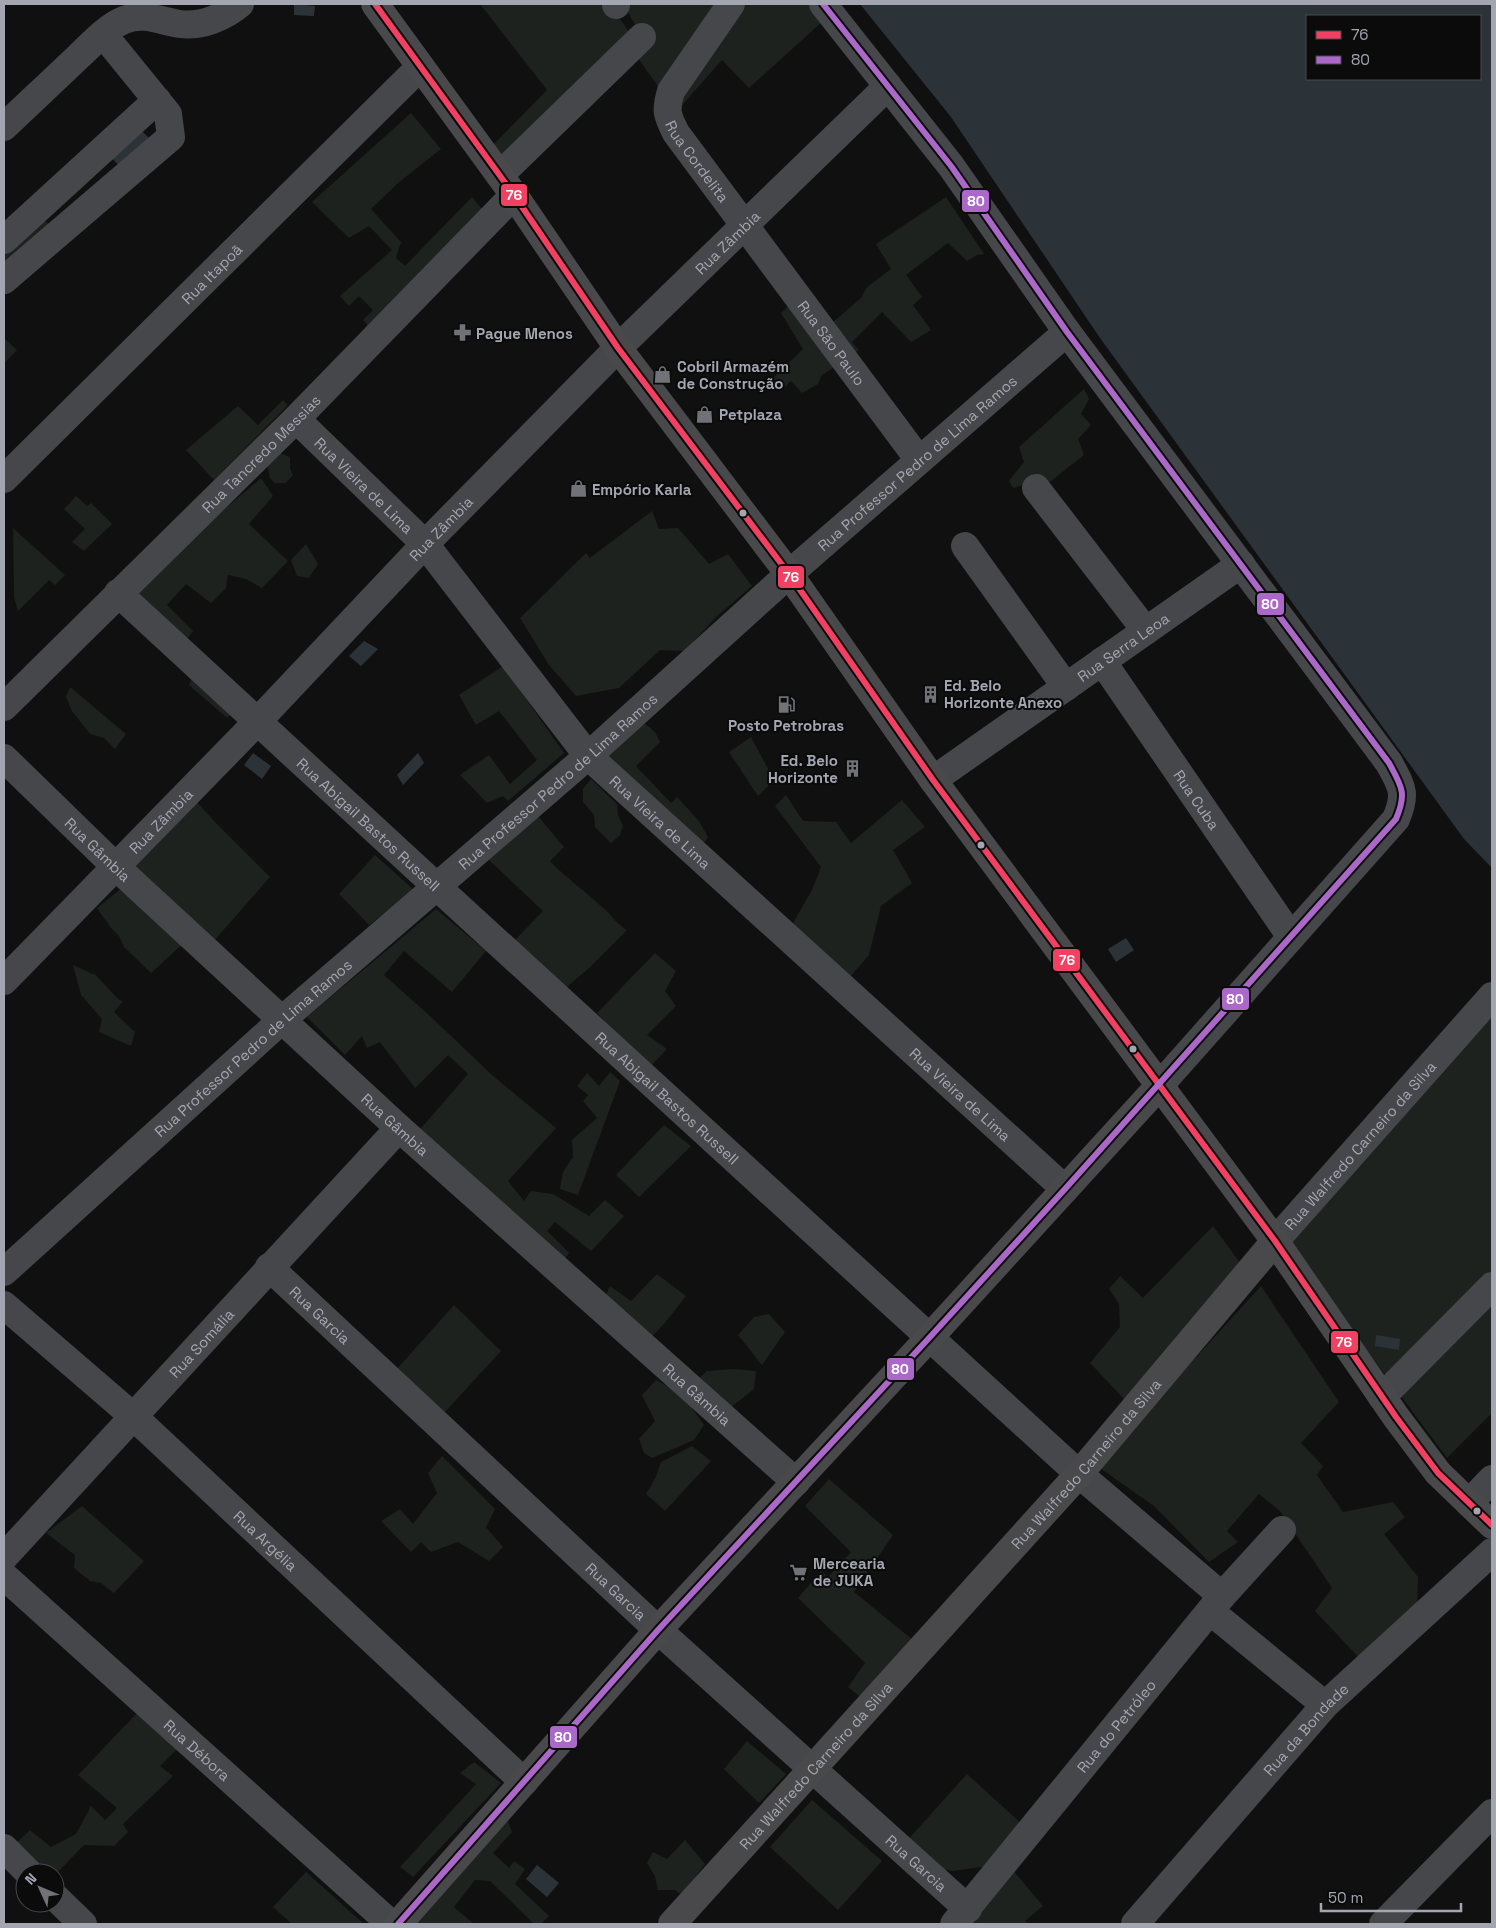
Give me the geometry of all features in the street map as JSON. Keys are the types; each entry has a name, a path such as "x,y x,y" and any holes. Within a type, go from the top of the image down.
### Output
{"main road":[{"path":"384,7 420,67 509,178 618,348 789,574 933,780 1275,1241 1382,1397 1438,1473 1481,1490 1492,1525"},
{"path":"398,1924 658,1630 930,1338 1160,1085"},
{"name":"Rua Walfredo Carneiro da Silva","path":"672,1924 1079,1474 1275,1241"}],"street":[{"path":"4,127 103,34 123,20 150,16 181,24 196,24 214,20 240,4"},
{"name":"Rua Cordelita","path":"731,4 672,91 666,106 667,116 676,133 744,226"},
{"path":"824,4 951,166 1066,332 1389,764 1400,785 1403,803 1396,819 1160,1085"},
{"path":"4,280 171,137 168,114 103,34"},
{"name":"Rua Tancredo Messias","path":"4,707 118,592 296,418 509,178 642,37"},
{"name":"Rua Itapoã","path":"4,480 420,67"},
{"name":"Rua Zâmbia","path":"4,981 257,722 425,544 618,348 888,86"},
{"path":"4,240 157,100"},
{"name":"Rua São Paulo","path":"744,226 918,460"},
{"name":"Rua Professor Pedro de Lima Ramos","path":"4,1272 284,1020 436,886 588,756 789,574 1066,332"},
{"name":"Rua Vieira de Lima","path":"296,418 425,544 588,756 1065,1189"},
{"path":"1036,488 1146,631"},
{"path":"965,546 1066,687"},
{"name":"Rua Serra Leoa","path":"933,780 1241,564"},
{"name":"Rua Abigail Bastos Russell","path":"118,592 257,722 1079,1474 1325,1705"},
{"name":"Rua Cuba","path":"1102,661 1292,937"},
{"name":"Rua Gâmbia","path":"4,758 115,866 399,1128 796,1482"},
{"name":"Rua Walfredo Carneiro da Silva","path":"1275,1241 1492,996"},
{"name":"Rua Somália","path":"4,1557 399,1128"},
{"name":"Rua Garcia","path":"269,1267 658,1630 813,1770 961,1916"},
{"path":"1382,1397 1492,1286"},
{"name":"Rua Argélia","path":"4,1305 134,1417 524,1782"},
{"name":"Rua do Petróleo","path":"961,1916 1216,1603 1282,1530"},
{"name":"Rua da Bondade","path":"1135,1924 1325,1705 1492,1552"},
{"name":"Rua Débora","path":"4,1576 391,1924"},
{"path":"1383,1924 1492,1813"},
{"path":"4,1848 20,1863"},
{"path":"65,1907 83,1924"}],"shaded area":[{"path":"294,4 315,6 314,16 294,15"},
{"path":"480,4 609,4 630,33 503,165 494,144 547,90"},
{"path":"623,4 810,4 823,21 749,88 722,60 676,112 638,58 653,46 642,37"},
{"path":"860,4 1492,4 1492,868 1464,839 1100,338 951,117"},
{"path":"411,113 441,149 398,183 371,209 401,242 396,258 405,266 472,197 486,214 369,332 367,324 363,320 373,310 359,296 349,306 340,296 392,250 369,226 349,238 312,202"},
{"path":"139,128 151,140 121,168 110,156"},
{"path":"946,197 984,254 977,255 967,261 948,243 906,275 922,297 913,305 931,330 911,342 882,312 852,342 859,350 849,357 826,328 861,298 867,287 891,269 876,244"},
{"path":"41,216 56,232 4,275 4,248"},
{"path":"793,302 834,367 821,376 818,384 802,393 791,381 780,391 769,382 803,349 781,313"},
{"path":"4,338 17,350 4,363"},
{"path":"1084,389 1089,399 1081,414 1091,425 1078,439 1084,455 1046,485 1026,484 1013,488 1009,481 1024,462 1019,447"},
{"path":"283,400 288,405 214,480 186,450 238,406 258,425"},
{"path":"279,453 290,457 290,468 293,475 286,483 275,483 270,478 266,461"},
{"path":"261,478 273,496 249,524 288,561 262,588 246,579 228,575 226,588 211,603 186,584 167,605 193,631 182,646 132,595 139,582"},
{"path":"76,496 87,506 91,503 112,524 84,551 72,542 85,529 64,509"},
{"path":"652,511 659,529 678,528 709,564 728,554 752,586 716,617 685,651 660,650 619,688 576,696 549,665 520,618 586,553 590,558"},
{"path":"13,528 65,575 55,585 49,580 18,611 14,597"},
{"path":"306,544 318,564 309,578 297,576 291,560"},
{"path":"364,641 378,649 361,666 349,656"},
{"path":"503,666 564,753 508,801 503,796 487,803 460,775 489,755 510,784 537,760 499,711 476,725 459,695"},
{"path":"193,675 237,708 227,718 189,685"},
{"path":"70,687 126,734 115,749 104,738 90,734 72,711 66,697"},
{"path":"644,723 655,732 660,742 636,766 671,803 677,797 699,821 708,837 701,847 602,757"},
{"path":"751,737 774,780 758,796 729,752"},
{"path":"253,753 271,766 262,779 244,765"},
{"path":"418,753 424,763 403,785 397,775"},
{"path":"591,779 617,804 618,815 623,826 620,835 611,843 595,827 594,815 583,802 583,789"},
{"path":"786,795 803,821 836,822 851,843 902,800 925,827 893,850 912,883 881,906 869,955 849,978 792,925 812,890 821,867 775,806"},
{"path":"196,801 270,877 212,943 128,866"},
{"path":"537,815 564,847 550,861 627,930 588,969 562,991 515,940 543,911 488,859"},
{"path":"375,855 414,890 369,925 339,894"},
{"path":"122,888 185,942 151,973 124,947 119,936 97,908"},
{"path":"436,909 486,951 452,992 404,951 384,975 492,1075 556,1128 508,1181 524,1201 531,1191 553,1194 589,1216 605,1200 624,1216 591,1251 555,1222 547,1231 569,1253 563,1262 417,1133 468,1074 448,1055 415,1088 380,1042 367,1048 362,1036 345,1055 307,1017"},
{"path":"1126,938 1134,950 1116,962 1108,949"},
{"path":"655,953 676,971 665,991 676,1006 647,1035 667,1049 649,1068 597,1013"},
{"path":"73,965 95,975 90,969 119,1000 123,1001 114,1012 135,1032 131,1046 99,1032 102,1019 81,995"},
{"path":"1492,1017 1492,1413 1447,1458 1285,1240"},
{"path":"610,1072 620,1081 578,1195 560,1189 563,1172 573,1157 572,1140 597,1118 583,1101 588,1095 577,1086 587,1073 599,1086"},
{"path":"664,1125 691,1146 639,1197 616,1175"},
{"path":"1213,1226 1241,1264 1124,1399 1090,1363 1120,1327 1119,1304 1109,1289 1120,1276 1143,1298"},
{"path":"657,1274 686,1296 664,1324 648,1340 603,1301 610,1286 631,1301"},
{"path":"1261,1286 1339,1402 1301,1443 1323,1466 1317,1475 1343,1512 1393,1502 1405,1517 1384,1534 1418,1577 1417,1611 1360,1659 1315,1611 1332,1588 1280,1511 1259,1494 1227,1531 1238,1542 1209,1562 1154,1506 1097,1466"},
{"path":"454,1305 501,1351 445,1412 396,1370"},
{"path":"769,1314 785,1332 762,1365 738,1335 754,1317"},
{"path":"1376,1335 1400,1339 1399,1350 1375,1346"},
{"path":"734,1369 756,1371 754,1389 730,1408 697,1380 707,1371"},
{"path":"656,1380 681,1393 704,1425 694,1440 652,1458 644,1453 639,1439 655,1421 642,1395"},
{"path":"692,1446 711,1461 665,1511 646,1494 656,1477 661,1462"},
{"path":"442,1456 495,1509 486,1527 503,1547 489,1561 458,1542 431,1552 421,1542 411,1552 381,1521 400,1509 413,1524 437,1493 428,1473"},
{"path":"829,1479 893,1535 854,1592 913,1640 863,1699 848,1687 865,1663 798,1598 821,1571 828,1577 851,1552 805,1506"},
{"path":"82,1506 144,1561 114,1593 101,1583 90,1581 74,1568 75,1555 46,1533"},
{"path":"137,1713 177,1749 160,1766 173,1776 123,1824 128,1832 114,1846 84,1845 65,1865 65,1863 33,1863 13,1846 30,1830 51,1847 76,1834 91,1806 105,1820 117,1808 78,1775"},
{"path":"747,1741 786,1774 759,1803 724,1769"},
{"path":"474,1762 501,1783 413,1877 400,1867 476,1784 460,1773"},
{"path":"967,1774 1024,1826 988,1866 953,1871 931,1868 904,1844"},
{"path":"812,1800 882,1861 838,1910 770,1847"},
{"path":"506,1816 512,1832 493,1853 509,1868 514,1861 525,1869 515,1884 549,1916 541,1924 534,1924 490,1881 475,1880 454,1907 474,1924 409,1924"},
{"path":"685,1840 705,1864 682,1895 675,1890 658,1890 655,1876 647,1863 653,1852 667,1859"},
{"path":"537,1865 559,1883 547,1897 526,1879"},
{"path":"1012,1869 1043,1906 1025,1921 1030,1924 967,1924"},
{"path":"306,1872 364,1924 292,1924 273,1907"}],"transit line":[{"name":"76","path":"375,4 514,195 618,348 789,574 933,780 1275,1241 1396,1417 1438,1473 1492,1525"},
{"name":"80","path":"398,1924 658,1630 1065,1189 1396,819 1401,803 1402,790 1389,763 1067,332 951,166 823,4"}],"place":[{"name":"Pague Menos","path":"462,333"},
{"name":"Cobril Armazém de Construção","path":"663,375"},
{"name":"Petplaza","path":"705,414"},
{"name":"Empório Karla","path":"578,489"},
{"name":"Ed. Belo Horizonte Anexo","path":"930,694"},
{"name":"Posto Petrobras","path":"786,704"},
{"name":"Ed. Belo Horizonte","path":"852,769"},
{"name":"Mercearia de JUKA","path":"799,1572"}]}
